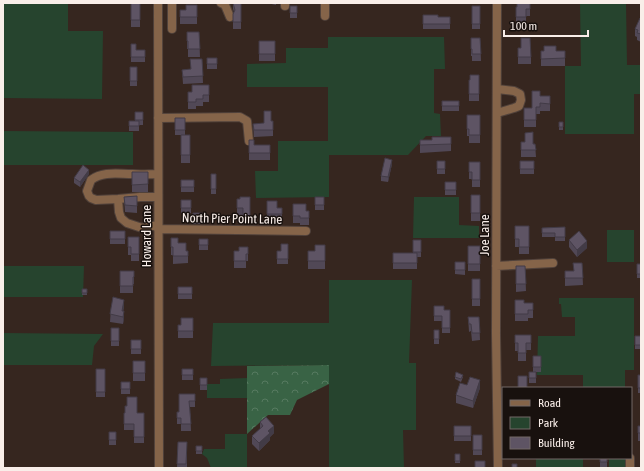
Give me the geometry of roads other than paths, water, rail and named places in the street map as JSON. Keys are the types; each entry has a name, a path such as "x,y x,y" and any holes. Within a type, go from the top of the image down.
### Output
{"street":[{"name":"Howard Lane","path":"158,3 159,468"},
{"path":"172,3 172,29"},
{"path":"221,3 225,5 230,17"},
{"path":"325,3 325,16"},
{"name":"Joe Lane","path":"497,3 496,266 498,468"},
{"path":"496,89 514,91 520,94 521,100 519,106 496,113"},
{"path":"158,118 240,117 247,121 249,141"},
{"path":"158,174 133,175 117,173 100,175 91,180 88,191 89,196 96,200 158,197"},
{"name":"North Pier Point Lane","path":"118,199 121,218 127,223 142,228 158,227 306,231"},
{"path":"496,266 553,263"}]}
